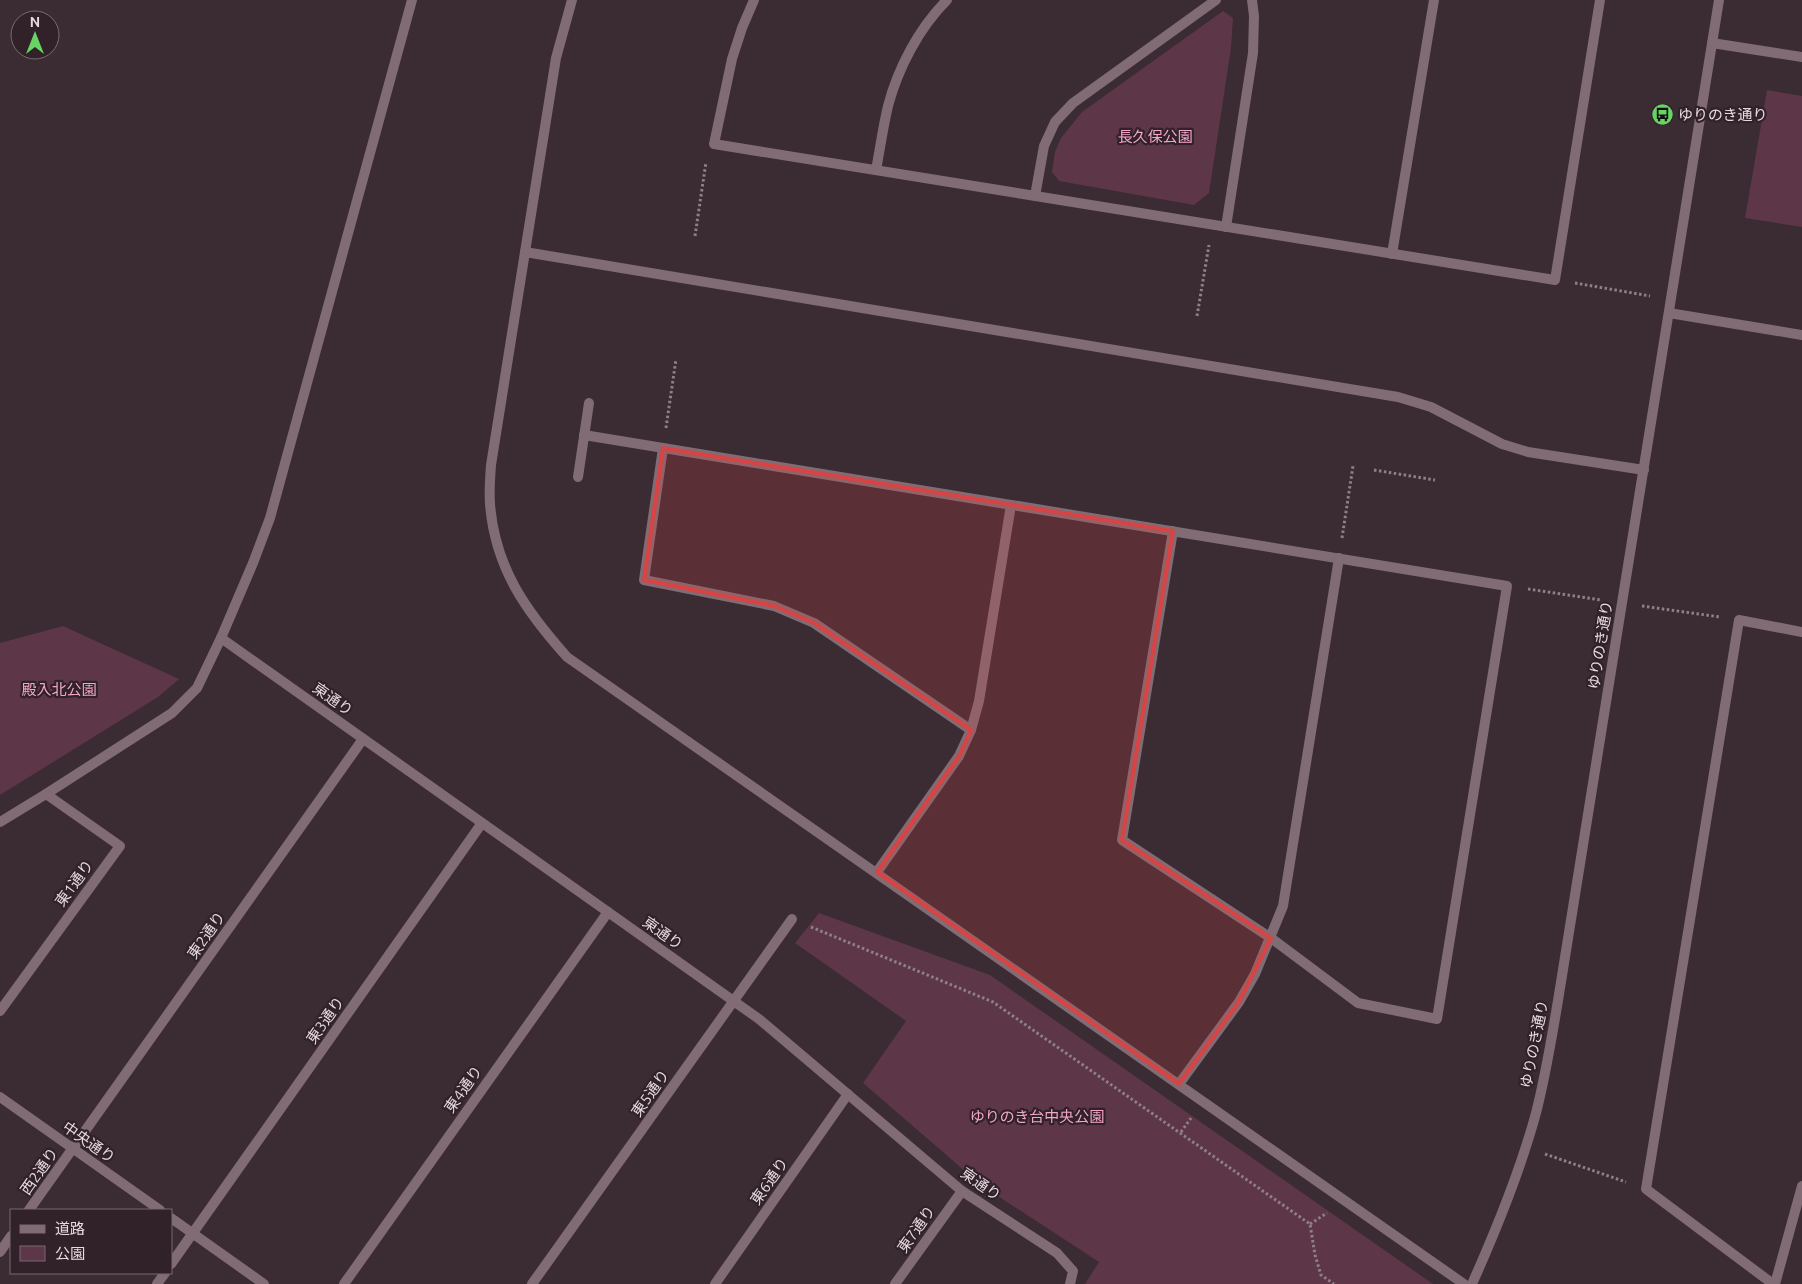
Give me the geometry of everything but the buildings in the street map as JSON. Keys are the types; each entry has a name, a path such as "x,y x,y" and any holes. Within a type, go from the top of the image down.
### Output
{"street":[{"path":"0,822 172,713 197,688 221,638 270,518 412,0"},
{"path":"572,0 556,58 490,465 490,504 496,541 505,568 520,598 540,626 567,656 1464,1284"},
{"path":"754,0 732,59 714,144 1555,280 1600,0"},
{"path":"876,170 888,106 899,74 915,40 947,0"},
{"path":"1035,196 1044,146 1055,122 1067,109 1216,0"},
{"path":"1226,227 1253,53 1254,16 1252,0"},
{"path":"1392,254 1434,0"},
{"name":"ゆりのき通り","path":"1472,1284 1496,1229 1526,1147 1545,1072 1562,982 1719,0"},
{"path":"1712,43 1802,57"},
{"path":"525,252 1398,397 1431,407 1480,433 1528,452 1644,470"},
{"path":"1669,313 1802,335"},
{"path":"578,478 589,403"},
{"path":"584,435 1339,558 1508,586 1437,1019 1358,1003 1271,938 1122,840 1173,531"},
{"path":"663,448 644,580 774,606 814,623 971,730"},
{"path":"877,872 958,756 971,730 979,701 1011,505"},
{"path":"1179,1084 1239,1002 1255,974 1283,906 1339,558"},
{"path":"1802,632 1739,620 1646,1189 1774,1284 1802,1186"},
{"name":"東通り","path":"221,638 759,1019 962,1191 1057,1253 1073,1271 1070,1284"},
{"name":"東2通り","path":"73,1149 363,739"},
{"name":"東1通り","path":"0,1011 120,846 46,794"},
{"name":"東3通り","path":"172,1263 482,823"},
{"name":"東4通り","path":"344,1284 608,912"},
{"name":"東5通り","path":"532,1284 792,919"},
{"name":"東6通り","path":"715,1284 848,1094"},
{"name":"中央通り","path":"0,1097 159,1209"},
{"name":"西2通り","path":"30,1209 73,1149"},
{"name":"東7通り","path":"895,1284 962,1191"},
{"path":"172,1219 264,1284"},
{"path":"0,1252 10,1237"}],"path":[{"path":"695,236 707,154 714,144"},
{"path":"1197,316 1213,225"},
{"path":"1555,280 1671,300"},
{"path":"663,448 676,360"},
{"path":"1339,558 1353,466"},
{"path":"1374,470 1435,480"},
{"path":"1508,586 1695,614"},
{"path":"792,919 993,1002 1310,1224 1315,1255 1322,1275 1334,1284"},
{"path":"1526,1147 1646,1189"},
{"path":"1310,1224 1329,1211"}],"highlighted area":[{"path":"663,448 1173,531 1122,840 1271,938 1239,1002 1179,1084 877,872 959,756 971,730 814,623 774,606 644,580"}],"green space":[{"name":"長久保公園","path":"1223,11 1233,18 1231,48 1209,193 1194,205 1059,181 1052,172 1055,152 1061,138 1082,112"},
{"path":"1767,90 1802,96 1802,227 1745,218"},
{"name":"殿入北公園","path":"63,626 179,679 158,697 0,795 0,643"},
{"name":"ゆりのき台中央公園","path":"819,913 990,975 1433,1284 1085,1284 1099,1262 981,1185 863,1083 906,1021 795,943"}],"place":[{"name":"ゆりのき通り","path":"1662,114"}]}
